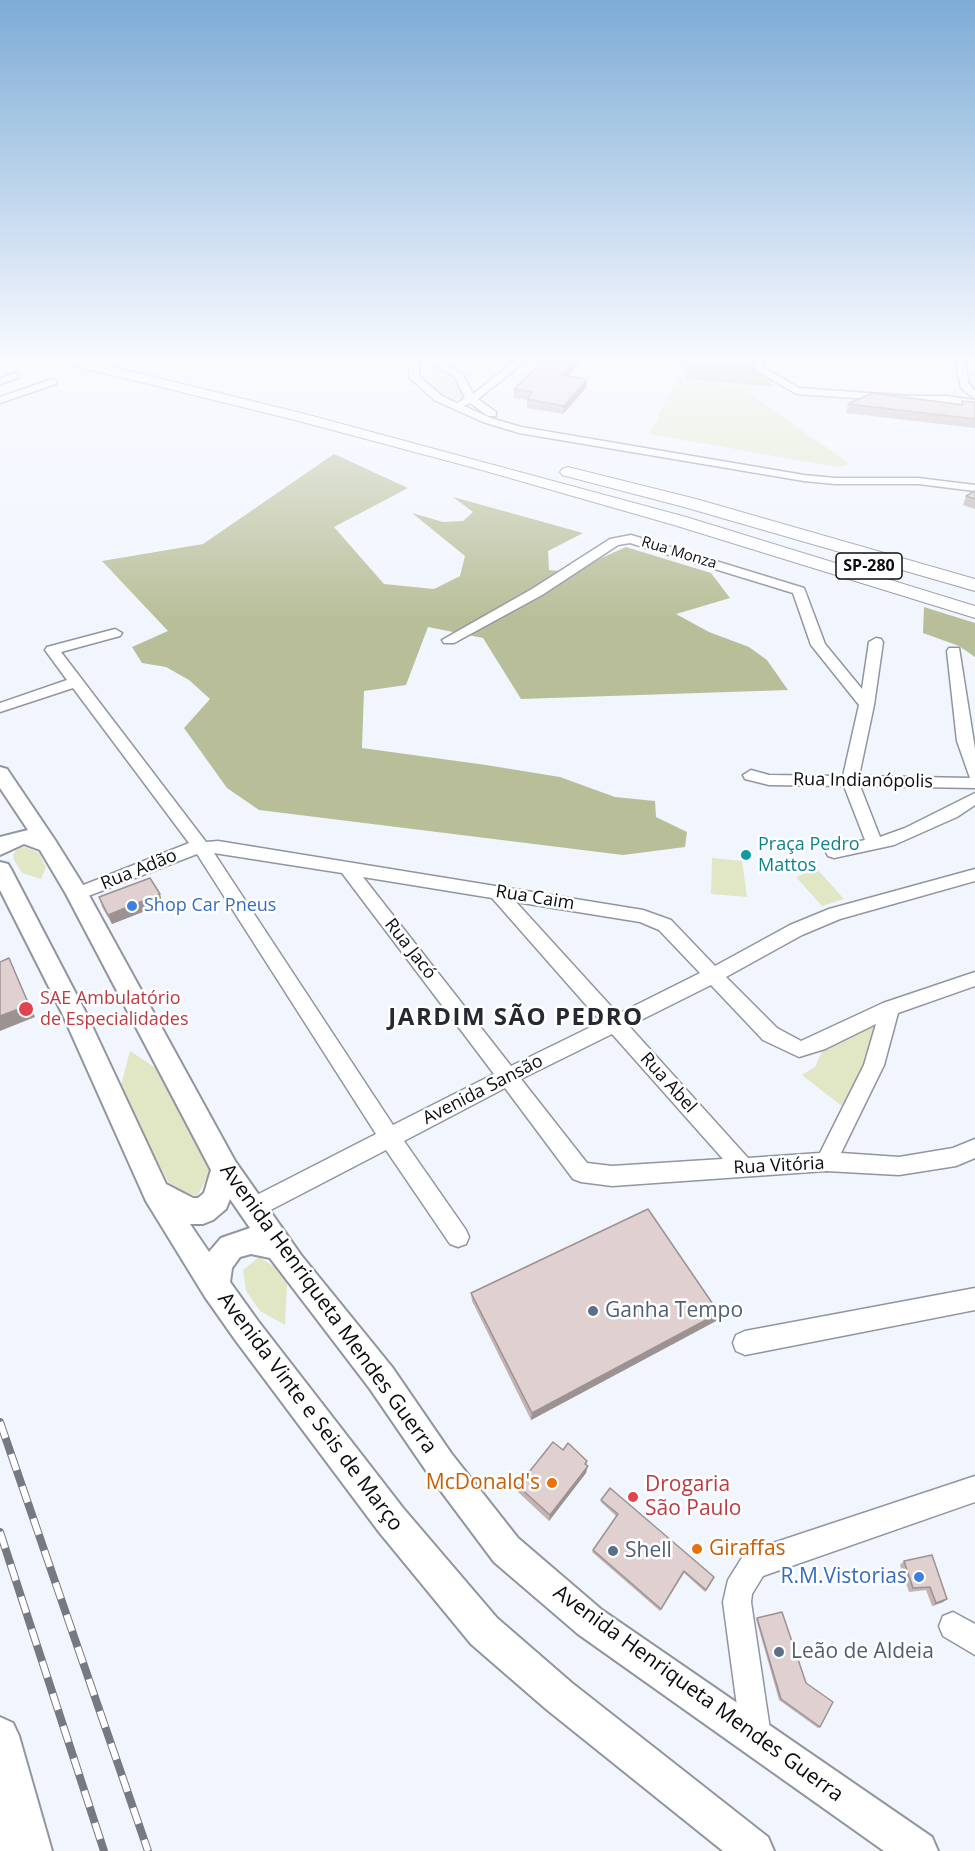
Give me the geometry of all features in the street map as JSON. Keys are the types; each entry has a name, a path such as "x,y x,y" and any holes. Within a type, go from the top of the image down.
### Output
{"highway":[{"name":"SP-280","path":"405,445 680,522 975,612"},
{"name":"SP-280","path":"451,445 763,534 975,598"},
{"path":"460,445 690,503 975,585"}],"main road":[{"name":"Avenida Henriqueta Mendes Guerra","path":"0,773 11,818 48,845 77,894 225,1168 291,1264 381,1378 440,1464 506,1550 590,1622 918,1851"},
{"path":"0,848 22,837 33,838 48,845"},
{"name":"Avenida Vinte e Seis de Março","path":"0,869 74,1013 156,1192 215,1287 391,1520 484,1631 567,1702 754,1851"},
{"path":"156,1192 184,1208 203,1211 216,1200 225,1168"},
{"path":"215,1287 219,1263 231,1247 251,1241 280,1247"},
{"path":"0,1736 32,1851"},
{"path":"0,1802 12,1851"}],"street":[{"path":"608,445 804,478 926,482 975,488"},
{"path":"651,445 862,480"},
{"name":"Rua Monza","path":"449,640 537,592 614,542 631,539 799,591 818,645 867,705"},
{"path":"115,633 52,650 201,847 390,1138 458,1237"},
{"path":"875,844 850,781 867,705 876,642"},
{"path":"954,651 965,741 975,774"},
{"path":"0,708 76,682"},
{"name":"Rua Indianópolis","path":"751,775 769,780 975,783"},
{"path":"834,852 875,844 911,832 951,813 975,798"},
{"name":"Rua Caim","path":"201,847 218,847 656,919 665,925 770,1034 799,1049 818,1043 890,1008"},
{"name":"Rua Adão","path":"77,894 201,847"},
{"name":"Rua Jacó","path":"348,869 581,1172"},
{"name":"Avenida Sansão","path":"253,1209 507,1077 714,975 812,923 975,875"},
{"name":"Rua Abel","path":"496,891 744,1168"},
{"path":"826,1162 874,1065 890,1008 975,979"},
{"name":"Rua Vitória","path":"581,1172 612,1176 826,1162 899,1166 956,1157 975,1148"},
{"path":"746,1343 975,1299"},
{"path":"756,1736 737,1602 738,1590 753,1566 770,1558 975,1489"}],"green space":[{"path":"713,445 823,445 850,464 836,467"},
{"path":"334,454 408,488 334,527 384,584 434,589 460,576 465,556 412,513 443,522 463,521 473,512 453,497 583,533 548,551 549,570 570,572 626,547 711,573 730,598 676,614 709,632 749,647 767,660 788,690 521,699 483,638 428,627 406,685 364,691 362,748 560,777 615,797 655,801 656,817 687,832 685,847 623,855 259,810 227,788 184,728 210,699 189,680 166,667 142,663 132,647 168,631 102,561 203,544"},
{"path":"924,607 975,623 975,657 959,646 923,633"},
{"path":"26,847 39,853 46,867 41,879 22,873 14,860 13,855 17,849"},
{"path":"712,858 742,861 747,897 711,894"},
{"path":"817,869 844,899 822,906 796,877"},
{"path":"880,1024 848,1111 802,1075 815,1067 822,1051"},
{"path":"130,1051 156,1068 210,1172 197,1196 172,1189 120,1089"},
{"path":"259,1257 275,1267 287,1284 285,1325 260,1311 246,1291 243,1270"}],"building":[{"path":"975,491 975,499 966,496"},
{"path":"150,878 160,894 108,915 99,897"},
{"path":"9,958 29,1005 0,1016 0,962"},
{"name":"Ganha Tempo","path":"648,1209 719,1313 532,1413 471,1293"},
{"name":"McDonald's","path":"553,1442 563,1450 568,1443 587,1461 585,1464 588,1466 550,1515 518,1486"},
{"name":"Shell","path":"610,1488 714,1577 706,1590 684,1571 661,1609 593,1550 618,1514 601,1500"},
{"name":"R.M.Vistorias","path":"932,1555 947,1599 936,1603 930,1587 913,1588 904,1561"},
{"name":"Leão de Aldeia","path":"782,1612 806,1683 833,1702 820,1727 781,1699 757,1618"}],"railway":[{"path":"0,1422 148,1851"},
{"path":"0,1532 104,1851"}],"place":[{"name":"Praça Pedro Mattos","path":"746,855"},
{"name":"Shop Car Pneus","path":"132,906"},
{"name":"SAE Ambulatório de Especialidades","path":"26,1009"},
{"name":"Ganha Tempo","path":"593,1311"},
{"name":"McDonald's","path":"552,1483"},
{"name":"Drogaria São Paulo","path":"633,1497"},
{"name":"Giraffas","path":"697,1549"},
{"name":"Shell","path":"613,1551"},
{"name":"R.M.Vistorias","path":"919,1577"},
{"name":"Leão de Aldeia","path":"779,1652"}],"district":[{"name":"JARDIM SÃO PEDRO","path":"516,1018"}]}
